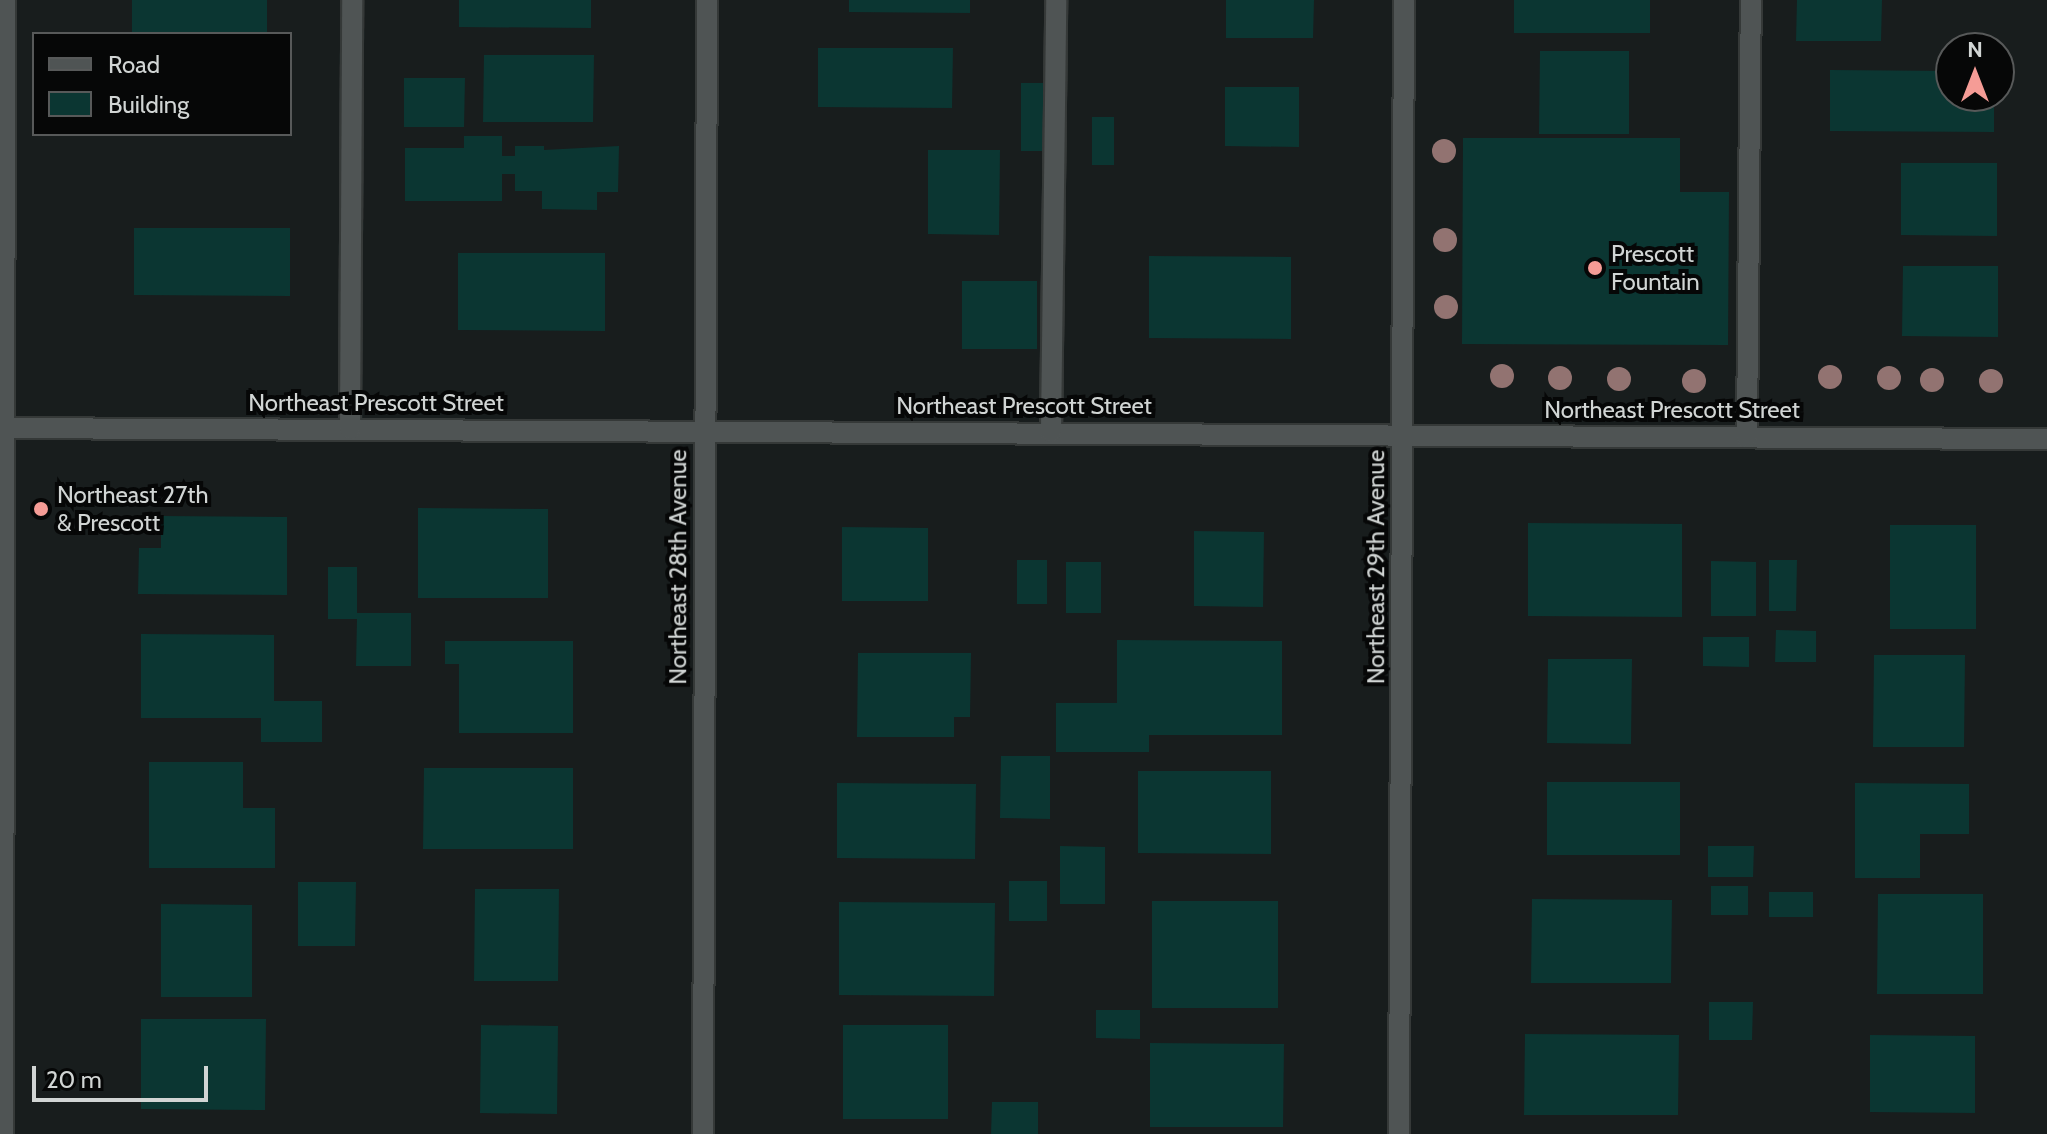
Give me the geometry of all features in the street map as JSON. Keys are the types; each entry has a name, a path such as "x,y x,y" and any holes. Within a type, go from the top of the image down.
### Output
{"street":[{"path":"3,1134 1,428 5,0"},
{"path":"350,429 352,0"},
{"name":"Northeast 28th Avenue","path":"703,1134 707,0"},
{"path":"1051,432 1056,0"},
{"name":"Northeast 29th Avenue","path":"1399,1134 1404,0"},
{"path":"1747,437 1751,0"},
{"name":"Northeast Prescott Street","path":"1,428 2047,439"}],"building":[{"path":"132,0 267,0 267,32 132,32"},
{"path":"459,0 591,0 591,28 459,27"},
{"path":"849,0 970,0 970,13 849,12"},
{"path":"1226,0 1314,0 1313,38 1226,38"},
{"path":"1514,0 1650,0 1650,33 1514,33"},
{"path":"1797,0 1882,0 1881,41 1796,41"},
{"path":"818,48 953,48 952,108 818,107"},
{"path":"1540,51 1629,51 1629,134 1539,134"},
{"path":"484,55 594,55 593,122 483,122"},
{"path":"1830,70 1935,71 1935,112 1994,112 1994,132 1830,131"},
{"path":"404,78 465,78 464,127 404,127"},
{"path":"1021,83 1044,83 1043,151 1021,151"},
{"path":"1225,87 1299,87 1299,147 1225,146"},
{"path":"1092,117 1114,117 1114,165 1092,165"},
{"path":"464,136 502,136 502,156 515,156 515,146 544,146 544,150 619,146 618,192 597,192 597,210 542,209 542,191 515,191 515,174 502,174 502,201 405,201 405,148 464,148"},
{"name":"Prescott Fountain","path":"1463,138 1680,138 1680,192 1729,192 1728,345 1462,344"},
{"path":"928,150 1000,150 999,235 928,234"},
{"path":"1901,163 1997,163 1997,236 1901,235"},
{"path":"134,228 290,228 290,296 134,295"},
{"path":"458,253 605,253 605,331 458,330"},
{"path":"1149,256 1291,257 1291,339 1149,338"},
{"path":"1903,266 1998,266 1998,337 1902,336"},
{"path":"962,281 1037,281 1037,349 962,349"},
{"path":"418,508 548,509 548,598 418,598"},
{"path":"161,516 287,517 287,595 138,594 139,548 161,548"},
{"path":"1528,523 1682,524 1682,617 1528,616"},
{"path":"1890,525 1976,525 1976,629 1890,629"},
{"path":"842,527 928,528 928,601 842,601"},
{"path":"1194,531 1264,532 1263,607 1194,606"},
{"path":"1017,560 1047,560 1047,604 1017,604"},
{"path":"1769,560 1797,560 1796,611 1769,611"},
{"path":"1711,561 1756,562 1756,616 1711,616"},
{"path":"1066,562 1101,562 1101,613 1066,613"},
{"path":"328,567 357,567 357,613 411,613 411,666 356,666 357,619 328,619"},
{"path":"1776,630 1816,631 1816,662 1775,662"},
{"path":"141,634 274,635 274,701 322,701 322,742 261,742 261,718 141,718"},
{"path":"1703,637 1749,637 1749,667 1703,666"},
{"path":"1117,640 1282,641 1282,735 1149,735 1149,752 1056,752 1056,703 1117,703"},
{"path":"445,641 573,641 573,733 459,733 459,664 445,664"},
{"path":"858,653 971,653 970,717 954,717 954,737 857,737"},
{"path":"1874,655 1965,655 1964,747 1873,747"},
{"path":"1548,659 1632,659 1631,744 1547,743"},
{"path":"1001,756 1050,756 1050,819 1000,818"},
{"path":"149,762 243,762 243,808 275,808 275,868 149,868"},
{"path":"424,768 573,768 573,849 423,849"},
{"path":"1138,771 1271,771 1271,854 1138,853"},
{"path":"1547,782 1680,782 1680,855 1547,855"},
{"path":"837,783 976,784 975,859 837,858"},
{"path":"1855,783 1969,784 1969,834 1920,834 1920,878 1855,878"},
{"path":"1060,846 1105,847 1105,904 1060,904"},
{"path":"1708,846 1754,846 1753,877 1708,877"},
{"path":"1009,881 1047,881 1047,921 1009,921"},
{"path":"298,882 356,882 355,946 298,946"},
{"path":"1711,886 1748,886 1748,915 1711,915"},
{"path":"475,889 559,889 558,981 474,981"},
{"path":"1769,892 1813,892 1813,917 1769,917"},
{"path":"1878,894 1983,894 1983,994 1877,994"},
{"path":"1532,899 1672,900 1671,983 1531,983"},
{"path":"1152,901 1278,901 1278,1008 1152,1008"},
{"path":"839,902 995,903 994,996 839,995"},
{"path":"161,904 252,905 252,997 161,997"},
{"path":"1709,1002 1753,1002 1752,1040 1709,1040"},
{"path":"1096,1010 1140,1010 1140,1039 1096,1038"},
{"path":"141,1019 266,1019 265,1110 141,1109"},
{"path":"481,1025 558,1026 557,1114 480,1113"},
{"path":"843,1025 948,1025 948,1119 843,1119"},
{"path":"1525,1034 1679,1035 1678,1115 1524,1115"},
{"path":"1870,1035 1975,1036 1975,1113 1870,1112"},
{"path":"1150,1043 1284,1044 1283,1127 1150,1127"},
{"path":"992,1102 1038,1102 1038,1134 991,1134"}],"place":[{"name":"Prescott Fountain","path":"1595,268"},
{"name":"Northeast 27th & Prescott","path":"41,509"}]}
